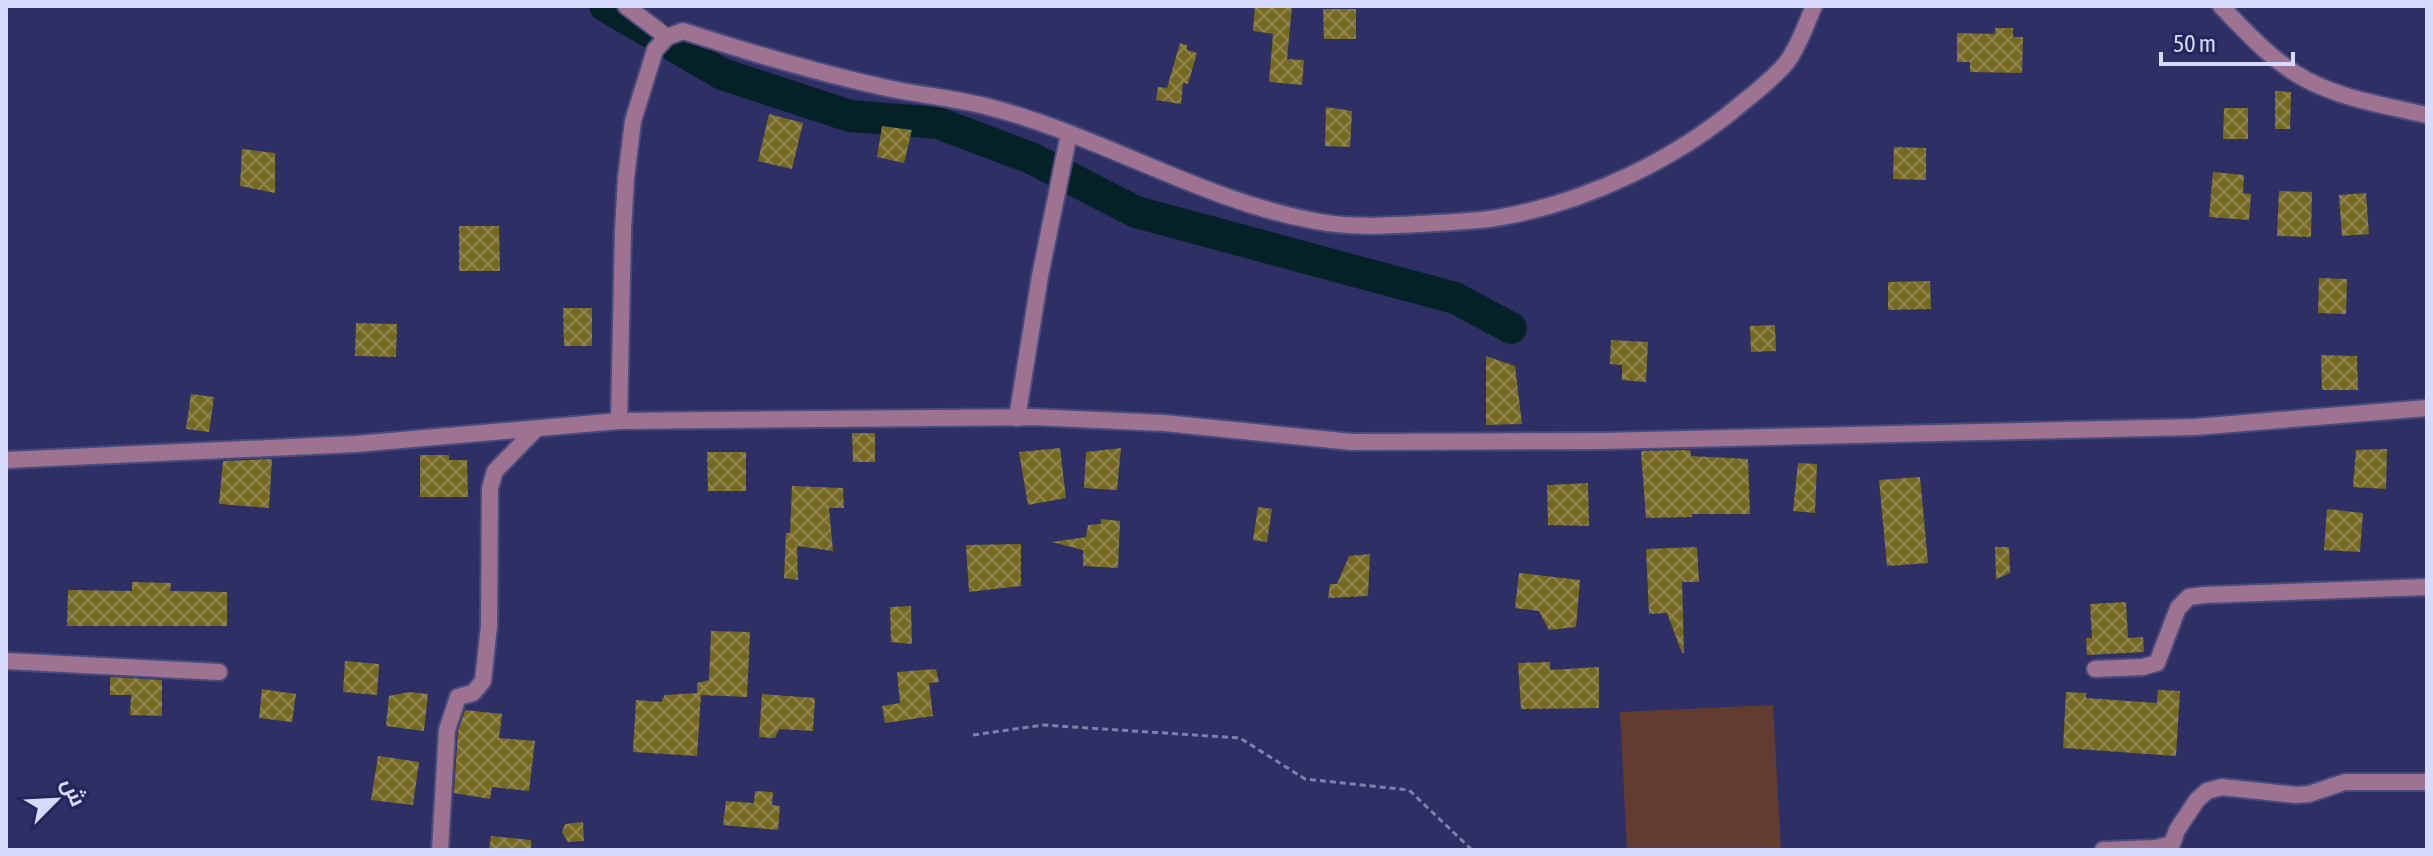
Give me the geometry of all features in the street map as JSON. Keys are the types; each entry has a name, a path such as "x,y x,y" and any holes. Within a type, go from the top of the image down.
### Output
{"street":[{"path":"626,6 667,37"},
{"path":"619,421 626,178 633,121 655,50 667,37 683,31 793,67 984,106 1069,134 1167,175 1271,211 1357,227 1506,217 1586,195 1680,148 1727,116 1789,60 1814,6"},
{"path":"2221,6 2260,46 2307,80 2366,102 2426,112"},
{"path":"1017,418 1040,276 1069,134"},
{"path":"6,460 356,444 619,421 1017,418 1164,423 1352,442 1602,441 2195,427 2427,408"},
{"path":"440,850 447,730 458,697 473,693 483,681 489,626 490,488 495,471 536,429"},
{"path":"2095,669 2143,667 2157,663 2178,608 2189,597 2427,587"},
{"path":"6,661 219,672"},
{"path":"2103,850 2156,848 2172,844 2177,830 2197,800 2207,791 2222,787 2296,795 2345,782 2427,782"}],"path":[{"path":"973,735 1043,725 1240,738 1305,779 1409,790 1472,850"}],"shaded area":[{"path":"1773,705 1781,850 1627,850 1620,712"}],"building":[{"path":"1255,6 1292,6 1287,59 1304,60 1302,85 1269,82 1273,34 1253,31"},
{"path":"1323,9 1356,9 1356,39 1324,39"},
{"path":"1995,28 2013,28 2013,37 2023,37 2022,73 1970,72 1970,62 1957,62 1957,33 1995,34"},
{"path":"1180,43 1187,45 1187,50 1197,53 1188,84 1183,83 1181,104 1156,100 1158,87 1167,88"},
{"path":"2275,91 2291,92 2290,129 2275,129"},
{"path":"1326,107 1352,111 1350,147 1325,146"},
{"path":"2224,108 2248,108 2248,139 2223,139"},
{"path":"769,114 803,123 792,169 758,161"},
{"path":"882,126 912,130 904,163 877,157"},
{"path":"1894,147 1926,148 1926,180 1893,179"},
{"path":"242,149 275,153 275,193 240,186"},
{"path":"2213,172 2244,175 2243,193 2251,194 2249,220 2209,217"},
{"path":"2279,191 2312,192 2311,237 2277,236"},
{"path":"2366,193 2369,234 2342,236 2339,195"},
{"path":"459,226 499,226 500,271 459,271"},
{"path":"2319,278 2347,279 2346,314 2318,313"},
{"path":"1930,281 1931,309 1888,310 1888,282"},
{"path":"563,308 592,308 592,346 564,346"},
{"path":"356,323 397,324 396,357 355,356"},
{"path":"1775,325 1776,351 1751,352 1750,326"},
{"path":"1611,340 1648,342 1646,382 1622,380 1622,365 1610,364"},
{"path":"2321,355 2357,356 2358,390 2322,390"},
{"path":"1486,356 1515,366 1522,424 1486,425"},
{"path":"191,394 214,397 209,432 186,429"},
{"path":"852,433 875,433 875,462 853,462"},
{"path":"1060,448 1066,498 1028,505 1019,452"},
{"path":"1121,448 1117,490 1084,488 1086,452"},
{"path":"2387,449 2386,489 2353,487 2356,450"},
{"path":"1690,450 1691,456 1748,459 1750,514 1646,518 1641,451"},
{"path":"707,452 746,452 746,491 708,491"},
{"path":"420,455 449,455 449,460 467,460 468,497 420,497"},
{"path":"272,459 269,508 219,504 223,461"},
{"path":"1798,463 1817,464 1815,513 1793,511"},
{"path":"1920,477 1928,563 1887,566 1879,480"},
{"path":"1588,483 1589,526 1548,525 1547,485"},
{"path":"792,486 843,488 844,508 829,508 833,551 797,546 798,580 784,578"},
{"path":"1258,507 1272,509 1267,542 1253,540"},
{"path":"2327,509 2363,513 2360,552 2324,550"},
{"path":"1101,519 1120,521 1118,568 1083,566 1083,550 1052,542 1086,537 1088,525 1101,524"},
{"path":"1021,544 1021,586 969,592 966,545"},
{"path":"1697,547 1699,582 1682,582 1682,653 1667,613 1649,614 1646,549"},
{"path":"1995,547 2009,547 2010,573 1996,579"},
{"path":"1370,554 1368,596 1328,598 1330,584 1337,584 1349,556"},
{"path":"1519,573 1580,580 1576,627 1549,630 1539,611 1515,608"},
{"path":"132,582 171,583 170,591 227,592 227,626 67,626 68,590 132,591"},
{"path":"2126,602 2128,638 2143,637 2144,652 2087,655 2086,638 2092,638 2090,604"},
{"path":"911,606 912,644 891,642 890,607"},
{"path":"711,631 750,632 747,697 701,695 697,756 633,752 636,700 661,702 665,695 697,693 697,683 709,680"},
{"path":"345,661 379,664 377,695 343,692"},
{"path":"1550,662 1550,670 1599,667 1599,708 1521,709 1518,663"},
{"path":"936,669 939,682 929,683 933,716 885,723 882,706 900,703 897,672"},
{"path":"110,677 162,680 162,716 130,715 131,695 110,695"},
{"path":"262,689 296,694 292,722 259,718"},
{"path":"2158,690 2180,691 2176,756 2063,748 2066,692 2086,693 2086,698 2157,703"},
{"path":"409,692 428,694 424,731 386,726 389,696"},
{"path":"762,694 815,698 813,731 779,729 775,738 759,737"},
{"path":"465,710 502,714 499,738 535,741 529,791 492,787 490,799 454,793 458,731"},
{"path":"378,756 419,762 413,805 371,800"},
{"path":"755,791 773,792 772,805 780,806 778,830 723,825 726,801 754,803"},
{"path":"583,822 584,841 568,842 562,832 565,824"},
{"path":"491,836 531,840 531,850 489,850"}],"waterway":[{"path":"605,6 722,74 850,116 938,123 1031,158 1136,212 1455,298 1511,328"}]}
